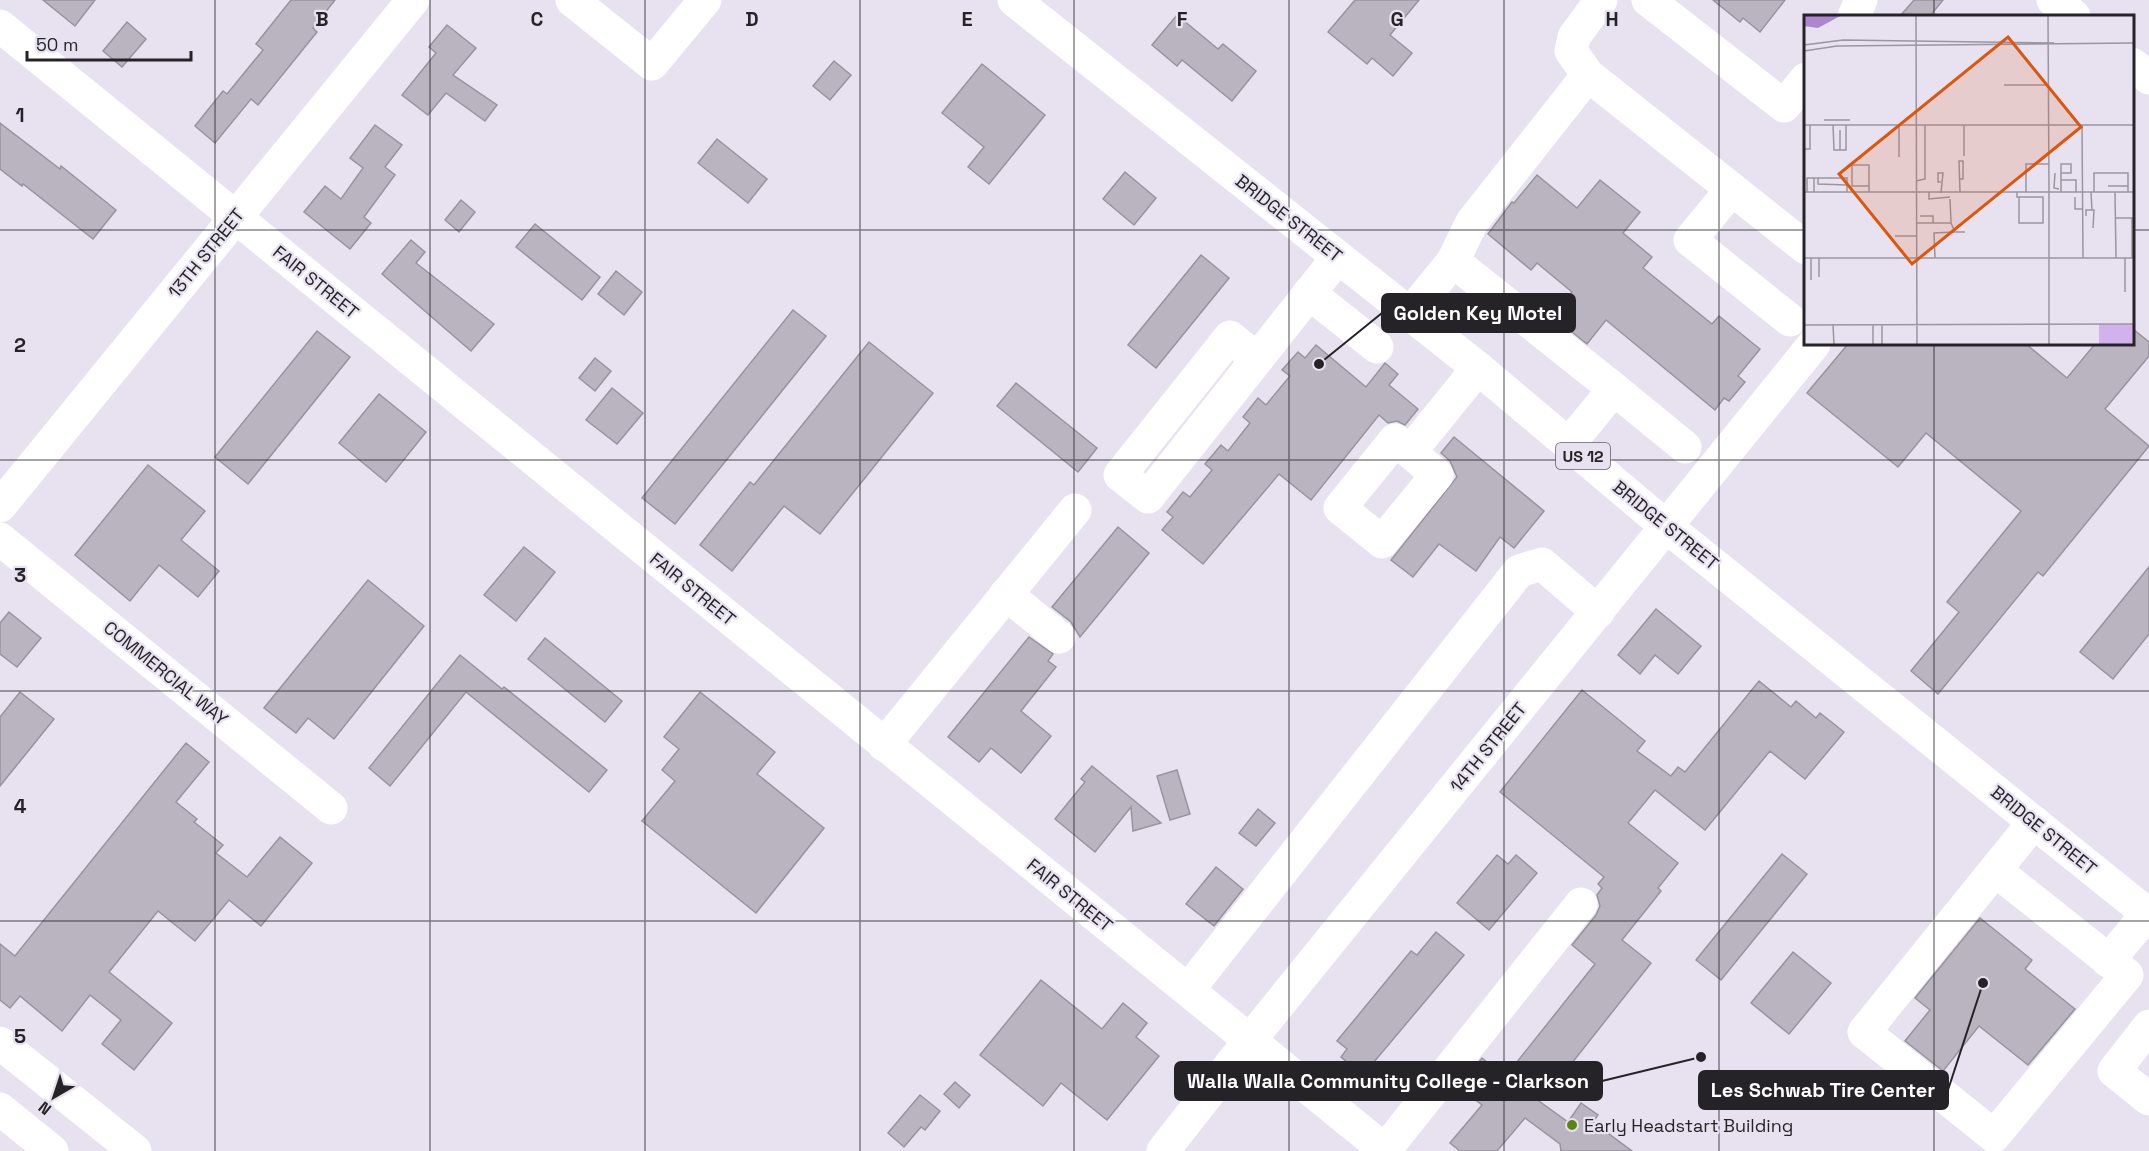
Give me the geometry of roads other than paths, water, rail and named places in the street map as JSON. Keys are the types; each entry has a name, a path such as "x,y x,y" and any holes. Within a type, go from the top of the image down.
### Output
{"main road":[{"name":"13TH STREET","path":"0,506 413,0"},
{"path":"572,0 652,64 705,0"},
{"name":"BRIDGE STREET","path":"1014,0 1478,368 1667,527 2148,914"},
{"path":"1601,0 1574,37 1571,51 1588,75 1804,246"},
{"path":"1648,0 1784,106 1804,81"},
{"path":"1854,15 1861,0"},
{"path":"2053,0 2073,15"},
{"path":"2080,15 2092,0"},
{"name":"FAIR STREET","path":"0,26 1386,1150"},
{"path":"2134,65 2149,78"},
{"path":"1410,314 1453,261 1472,222 1588,75"},
{"path":"1732,189 1690,240 1790,320"},
{"path":"1257,359 1230,337 1120,476 1148,497 1338,257"},
{"path":"1453,261 1685,447"},
{"path":"1309,293 1377,347"},
{"name":"14TH STREET","path":"1162,1151 1813,345"},
{"path":"1410,452 1478,368"},
{"path":"1569,444 1614,389"},
{"path":"884,745 1075,510"},
{"name":"COMMERCIAL WAY","path":"0,539 331,807"},
{"path":"1188,990 1519,571 1542,564 1598,612"},
{"path":"1006,594 1059,637"},
{"path":"1995,870 2127,975 1994,1136 1864,1032 1995,870 2034,822"},
{"path":"1386,1150 1581,904"},
{"path":"2108,961 2148,914"},
{"path":"2149,1026 2114,1071 2149,1099"},
{"path":"0,1042 135,1151"},
{"path":"0,1109 52,1151"}],"place":[{"name":"Golden Key Motel","path":"1319,364"},
{"name":"Les Schwab Tire Center","path":"1983,983"},
{"name":"Walla Walla Community College - Clarkson","path":"1701,1057"},
{"name":"Early Headstart Building","path":"1572,1125"}]}
